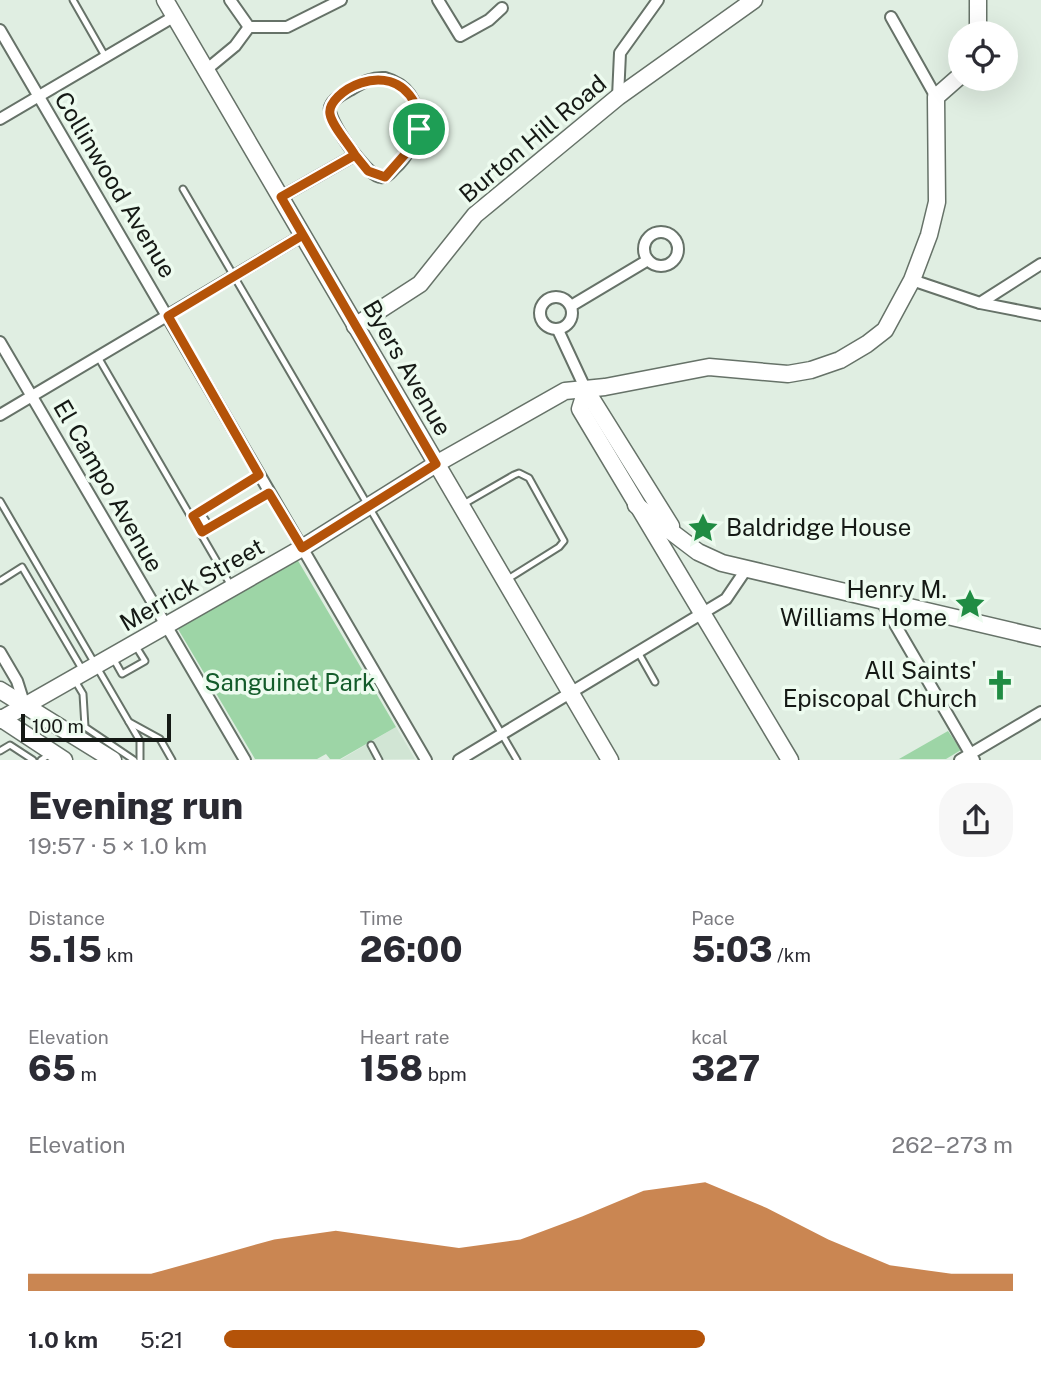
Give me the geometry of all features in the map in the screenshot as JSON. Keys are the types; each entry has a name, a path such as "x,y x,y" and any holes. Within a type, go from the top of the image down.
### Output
{"street":[{"name":"Byers Avenue","path":"165,0 610,760"},
{"path":"230,0 250,27"},
{"path":"438,0 460,36 489,20 502,8"},
{"path":"618,97 620,53 658,0"},
{"name":"Burton Hill Road","path":"355,326 420,284 475,215 618,97 754,0"},
{"path":"978,0 978,21"},
{"path":"206,70 229,52 250,27 287,27 338,2"},
{"path":"0,119 174,16"},
{"path":"891,18 936,97 948,86"},
{"name":"Collinwood Avenue","path":"0,30 426,760"},
{"path":"370,79 393,81 415,104 419,129 415,143 385,177 368,171 355,155 330,116 330,107 335,99 370,79"},
{"name":"Merrick Street","path":"1,719 84,671 113,658 302,548 369,504 545,399 565,391 586,390 691,368 709,367 788,374 811,370 840,359 885,330 912,280 929,235 937,202 936,97"},
{"path":"281,197 355,155"},
{"path":"0,415 303,235"},
{"path":"571,306 648,260"},
{"path":"980,303 1041,264"},
{"path":"912,280 980,303 1041,316"},
{"path":"551,298 563,298 571,306 573,316 568,326 558,330 547,327 540,317 542,305 551,298"},
{"path":"558,330 586,390 678,537"},
{"name":"El Campo Avenue","path":"0,342 245,760"},
{"path":"586,390 580,409 790,760"},
{"path":"636,505 698,552 745,571 1041,638"},
{"path":"459,760 726,599 745,571"},
{"path":"882,602 968,758 1041,712"},
{"path":"0,652 17,681 25,706"},
{"path":"0,690 116,757"},
{"path":"1,719 55,757"}],"lane":[{"path":"73,0 105,56"},
{"path":"183,189 236,275 517,760"},
{"path":"98,357 233,588"},
{"path":"461,506 514,475 519,473 529,478 564,541 559,547 505,580"},
{"path":"193,516 259,475"},
{"path":"202,532 269,493"},
{"path":"0,501 84,671 85,727 116,757 134,760"},
{"path":"200,512 210,527"},
{"path":"0,581 22,567 84,671 129,722 140,741 140,760"},
{"path":"638,652 655,682"},
{"path":"129,722 160,739 172,760"},
{"path":"0,751 10,745 33,760"},
{"path":"371,745 379,760"}],"shaded area":[{"path":"396,727 415,759 340,760"}],"green space":[{"name":"Sanguinet Park","path":"297,559 396,727 340,759 330,759 326,754 317,759 255,759 178,629"},
{"path":"948,731 961,750 946,759 899,759"}],"place":[{"name":"Baldridge House","path":"703,528"},
{"name":"Henry M. Williams Home","path":"970,604"},
{"name":"All Saints' Episcopal Church","path":"1000,685"}],"route":[{"path":"419,129 415,104 405,91 385,78 370,79 335,99 330,107 330,116 355,155 281,197 436,464 302,548 269,493 202,532 193,516 259,475 168,316 303,235 281,197 355,155 368,171 385,177 398,166 415,143 419,129"}]}
